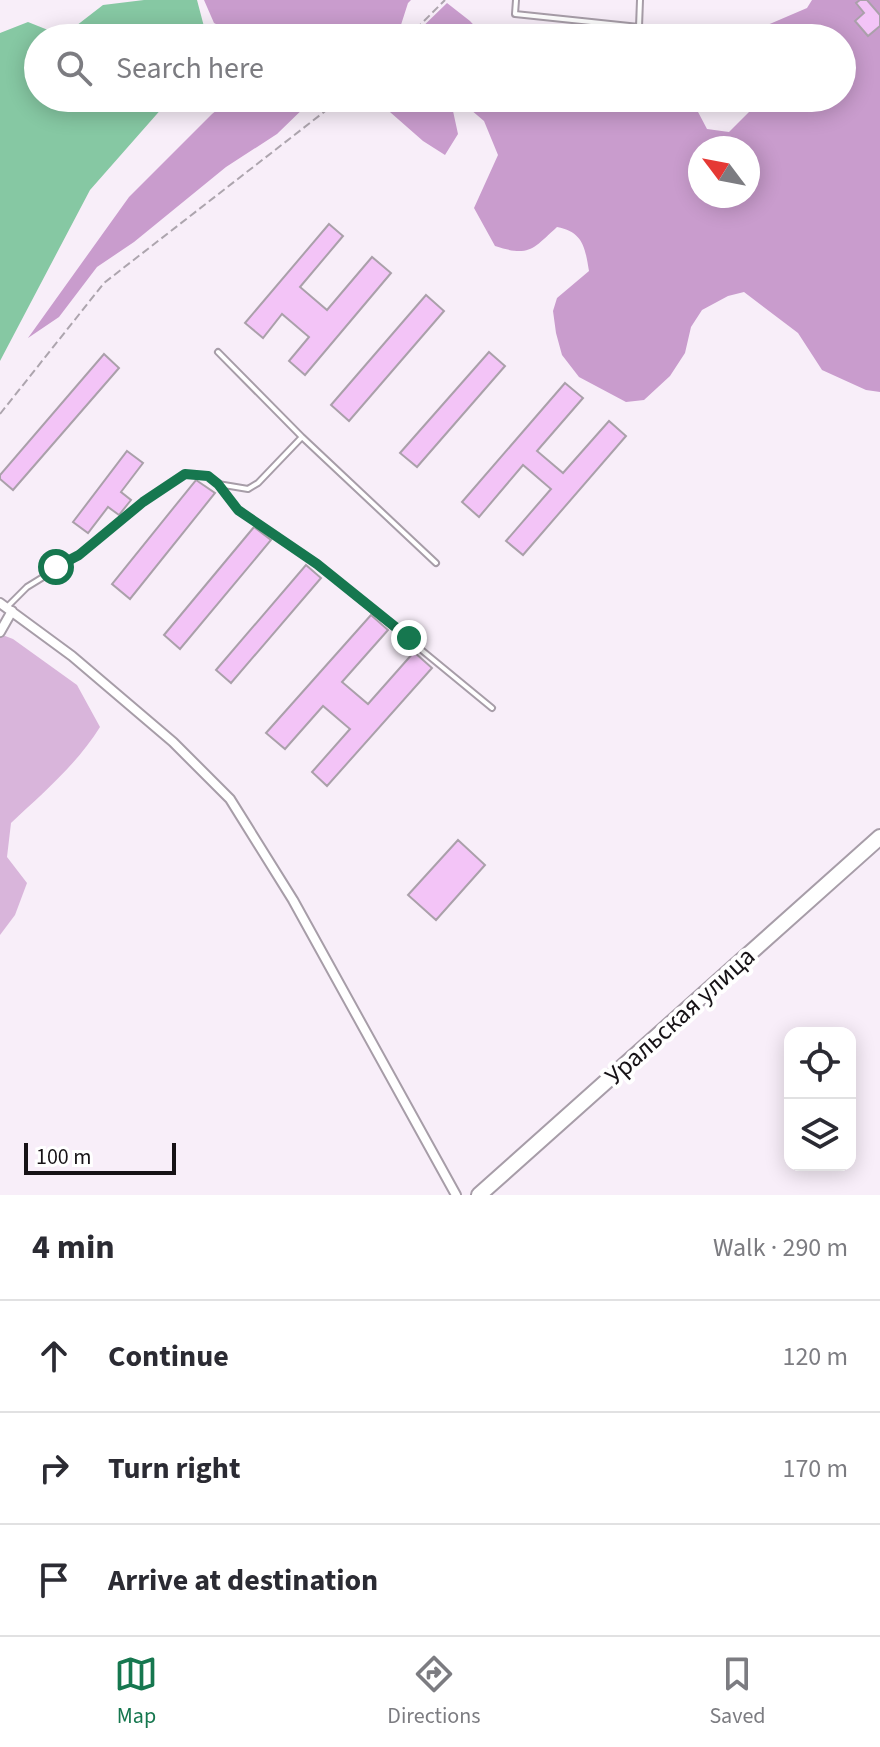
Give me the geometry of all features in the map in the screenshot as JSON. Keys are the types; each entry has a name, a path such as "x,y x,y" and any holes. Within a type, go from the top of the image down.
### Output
{"main road":[{"name":"Уральская улица","path":"479,1195 880,837"}],"street":[{"path":"0,632 6,607 72,656 173,742 230,799 293,900 456,1195"}],"lane":[{"path":"516,0 515,14 610,24"},
{"path":"639,24 640,0"},
{"path":"218,352 302,437 436,563"},
{"path":"218,484 248,489 258,483 302,437"},
{"path":"6,607 27,587 79,555 143,502 185,474 208,476 238,510 317,564 492,708"}],"path":[{"path":"421,24 445,0"},
{"path":"0,414 104,283 324,112"}],"shaded area":[{"path":"144,0 197,0 203,24 78,24 103,5"},
{"path":"204,0 411,0 401,24 214,23"},
{"path":"812,0 880,0 880,392 866,390 822,370 798,333 744,292 728,296 702,310 691,327 685,353 670,376 644,400 626,402 579,377 562,355 553,311 557,298 589,271 581,242 566,229 557,227 535,246 523,251 495,246 474,208 498,155 484,121 473,112 698,112 707,129 729,132 749,112 856,112 856,24 770,24 807,8"},
{"path":"447,3 473,24 425,24"},
{"path":"28,22 33,24 24,24 24,112 159,112 90,190 0,361 0,33"},
{"path":"300,112 277,134 226,167 134,242 97,267 59,317 28,338 129,197 212,114"},
{"path":"390,112 453,112 458,134 445,155 423,141"},
{"path":"0,634 13,639 77,685 100,727 70,766 11,823 7,857 27,883 15,915 0,935"}],"building":[{"path":"867,0 880,15 880,26 868,36 855,21 864,13 856,3"},
{"path":"329,224 343,236 300,287 327,310 372,257 391,273 305,375 289,361 309,337 282,314 263,338 245,323"},
{"path":"426,295 444,311 349,421 331,405"},
{"path":"489,352 505,366 417,467 400,453"},
{"path":"104,354 119,368 13,490 0,479 0,475"},
{"path":"565,383 583,398 537,451 563,473 609,421 626,436 523,555 506,541 551,489 523,465 479,517 462,502"},
{"path":"127,451 143,463 121,492 131,500 119,515 108,507 88,533 73,522"},
{"path":"196,480 215,493 130,599 112,584"},
{"path":"254,527 271,540 180,649 164,635"},
{"path":"306,565 321,578 231,683 216,670"},
{"path":"371,615 388,630 342,682 368,704 414,652 432,668 327,786 312,772 350,729 323,706 285,749 266,733"},
{"path":"458,840 485,865 436,920 408,895"}],"route":[{"path":"56,567 79,555 143,502 185,474 208,476 238,510 317,564 409,638"}]}
